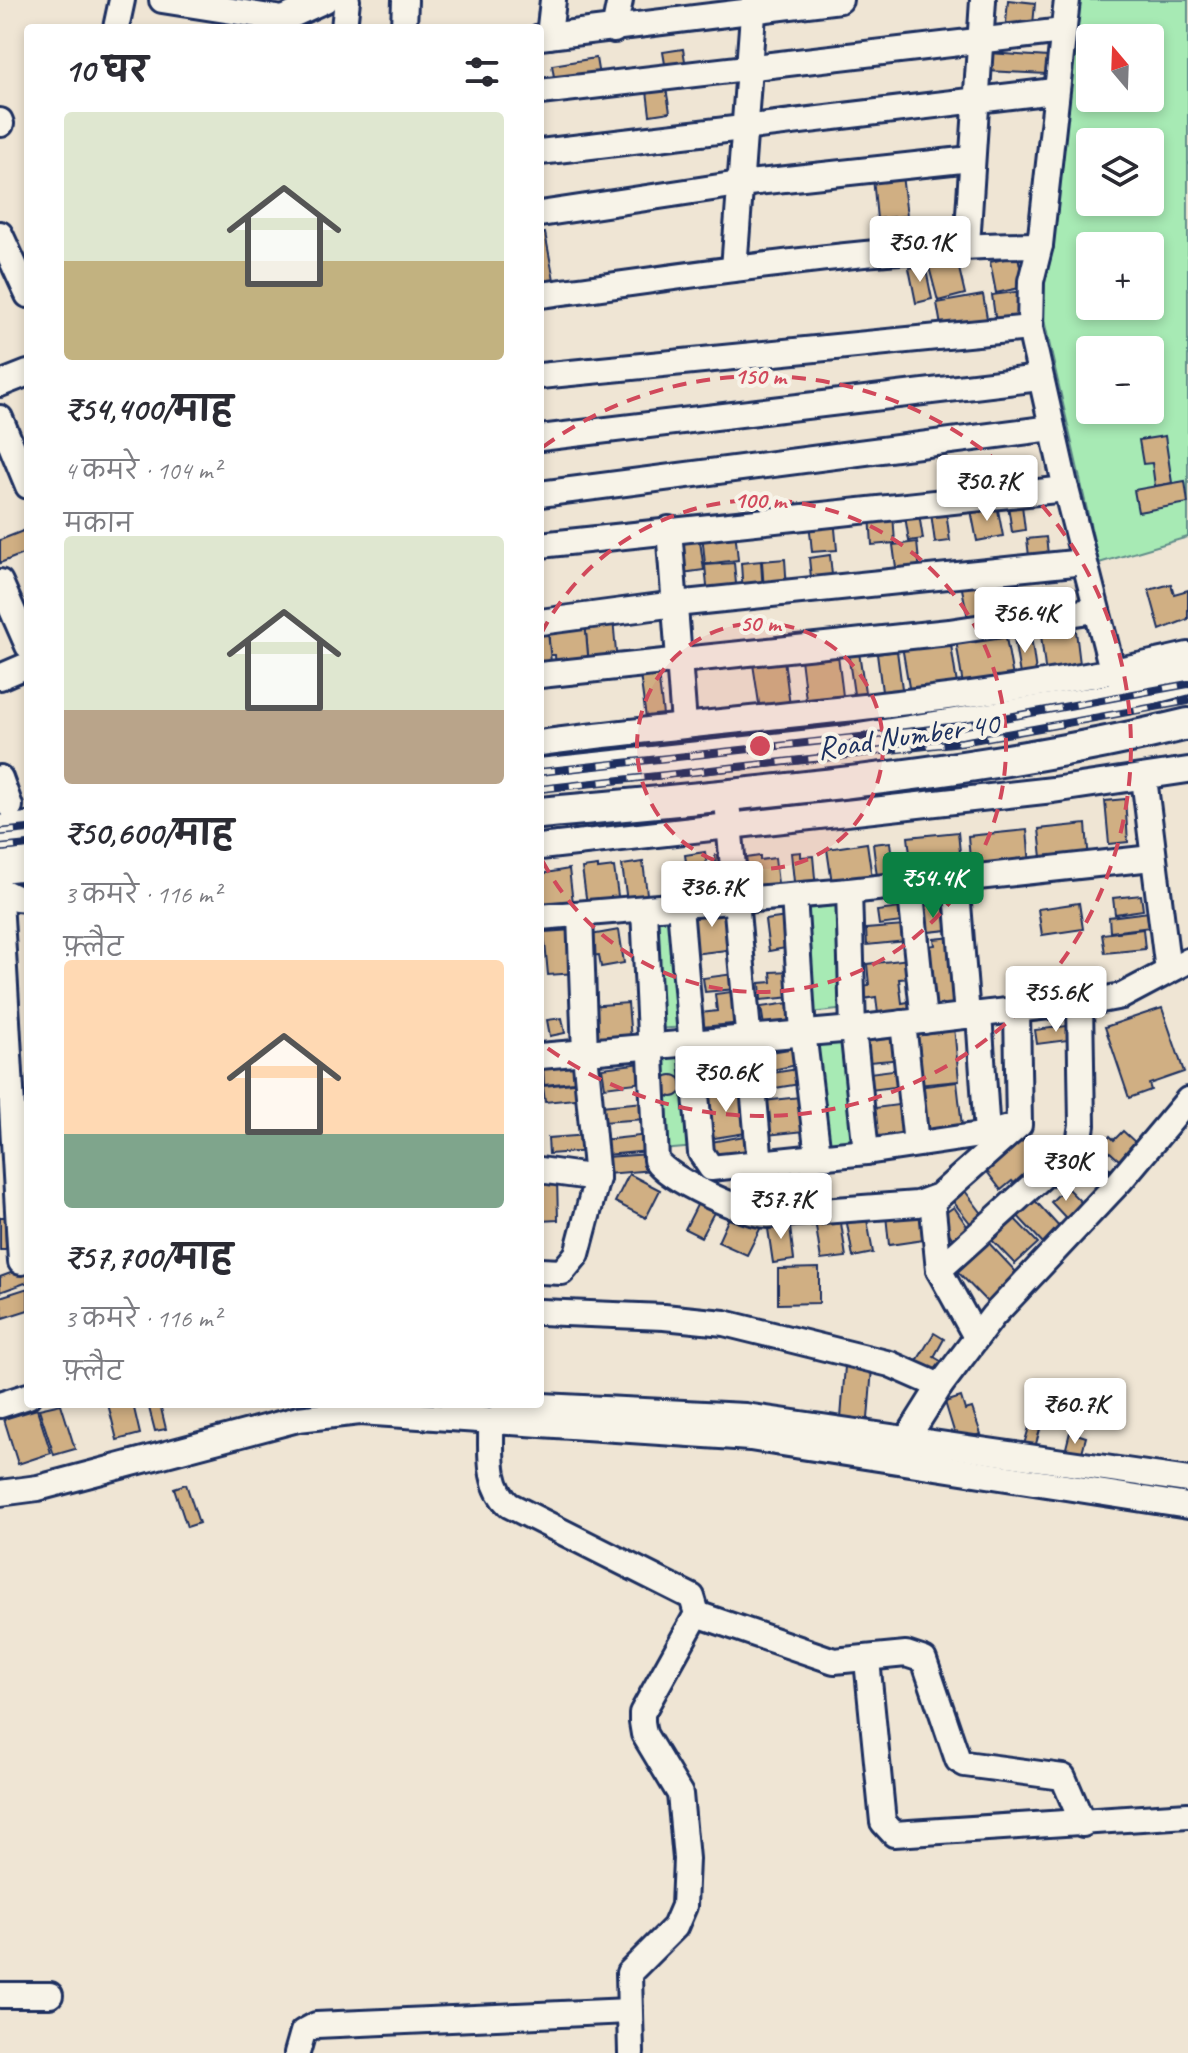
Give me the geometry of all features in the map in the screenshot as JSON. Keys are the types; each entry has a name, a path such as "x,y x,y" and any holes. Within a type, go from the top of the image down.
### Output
{"main road":[{"path":"544,774 840,742 942,713 1108,700 1188,679"},
{"name":"Road Number 40","path":"549,812 838,783 1115,741 1188,724"},
{"path":"0,867 24,864"}],"street":[{"path":"117,24 122,0"},
{"path":"162,0 273,24 325,0"},
{"path":"344,24 347,0"},
{"path":"404,24 405,0"},
{"path":"553,0 545,37 614,30 677,10 824,1"},
{"path":"614,30 620,0"},
{"path":"967,245 971,159 983,41 983,0"},
{"path":"1067,0 1054,91 1040,245 1031,281 1030,328 1066,489 1113,673"},
{"path":"734,269 753,7"},
{"path":"544,92 1063,31"},
{"path":"544,152 1054,91"},
{"path":"544,213 739,184 971,159"},
{"path":"0,234 24,286"},
{"path":"544,294 734,269 967,245 1040,245"},
{"path":"544,376 1030,328"},
{"path":"0,384 24,375"},
{"path":"544,438 1040,378"},
{"path":"0,418 24,476"},
{"path":"544,493 1052,428"},
{"path":"544,545 1066,489"},
{"path":"669,529 684,724"},
{"path":"544,621 675,604 1084,562"},
{"path":"0,582 24,637"},
{"path":"544,675 949,632 1096,610"},
{"path":"544,742 684,724 942,713 1188,655"},
{"path":"0,677 24,667"},
{"path":"549,812 550,846 729,828 1144,778 1188,770"},
{"path":"0,778 13,815"},
{"path":"544,1056 853,1029 1122,996 1178,966 1152,858 1144,778"},
{"path":"726,794 746,1038 760,1164"},
{"path":"544,917 849,891 1152,858"},
{"path":"956,879 987,1134"},
{"path":"910,884 916,1144"},
{"path":"0,890 24,899"},
{"path":"849,891 853,1029 866,1152"},
{"path":"794,896 803,1032 818,1155"},
{"path":"0,900 16,1261"},
{"path":"680,907 694,1041 700,1139 705,1164 711,1168 866,1152 987,1134 1019,1125"},
{"path":"644,910 656,1160 700,1190 749,1212 768,1215 932,1200 1019,1125"},
{"path":"544,1271 562,1272 574,1261 597,1178 585,1053 580,915"},
{"path":"939,1270 1079,1143 1082,1125 1080,1003"},
{"path":"1017,1011 1019,1125"},
{"path":"906,1440 976,1337 1120,1181 1188,1100"},
{"path":"544,1171 597,1178"},
{"path":"932,1200 939,1270 976,1337"},
{"path":"544,1312 724,1323 890,1364 940,1386"},
{"path":"0,1405 24,1397"},
{"path":"544,1405 745,1416 1188,1480"},
{"path":"5,1492 34,1472 278,1408"},
{"path":"497,1412 521,1408"},
{"path":"5,1492 38,1488 298,1419 360,1412 497,1412 750,1438 1188,1506"},
{"path":"497,1412 493,1484 498,1495 509,1505 570,1538 692,1597 697,1614 642,1713 644,1734 673,1779 683,1804 684,1906 675,1927 629,1973 631,2053"},
{"path":"697,1614 824,1659 867,1660 906,1654 924,1660 958,1760 965,1764 1063,1777 1083,1824"},
{"path":"867,1660 883,1822 887,1830 905,1835 1188,1815"},
{"path":"0,1995 50,1995"},
{"path":"297,2053 303,2032 316,2025 629,2011"}],"green space":[{"path":"1076,0 1188,0 1188,537 1099,563 1037,289"},
{"path":"837,899 847,1009 810,1013 800,902"},
{"path":"676,916 687,1027 655,1029 649,918"},
{"path":"849,1033 858,1144 822,1147 812,1037"},
{"path":"688,1050 696,1147 662,1150 654,1053"}],"building":[{"path":"1008,0 1035,3 1033,25 1006,23"},
{"path":"683,49 687,73 667,76 663,52"},
{"path":"988,53 1048,57 1047,74 986,71"},
{"path":"596,58 600,82 556,89 552,65"},
{"path":"666,88 670,112 650,115 647,91"},
{"path":"902,175 907,216 877,219 873,178"},
{"path":"903,221 907,249 884,252 880,224"},
{"path":"544,233 555,285 544,287"},
{"path":"1018,256 1024,287 996,293 990,262"},
{"path":"957,260 965,294 938,301 929,267"},
{"path":"925,265 932,299 916,303 909,268"},
{"path":"1022,291 1026,320 996,324 992,295"},
{"path":"983,295 988,324 942,332 937,303"},
{"path":"1165,436 1172,483 1155,486 1152,463 1143,464 1139,440"},
{"path":"998,464 1003,490 991,492 987,466"},
{"path":"1185,481 1188,503 1138,512 1134,490"},
{"path":"1021,497 1025,530 1012,532 1007,499"},
{"path":"997,505 1003,536 977,541 971,510"},
{"path":"918,508 923,539 909,541 904,510"},
{"path":"946,511 950,541 935,543 931,513"},
{"path":"893,513 895,543 872,545 870,515"},
{"path":"834,518 837,550 812,552 809,521"},
{"path":"735,529 738,560 705,564 702,533"},
{"path":"24,531 24,554 0,563 0,540"},
{"path":"1046,537 1049,563 1030,565 1027,539"},
{"path":"700,541 704,570 682,573 678,544"},
{"path":"917,542 920,572 897,575 893,545"},
{"path":"830,555 833,585 812,587 809,558"},
{"path":"785,559 787,590 764,592 762,561"},
{"path":"761,561 763,593 743,594 741,563"},
{"path":"734,563 737,594 708,597 705,565"},
{"path":"987,574 997,622 970,628 960,579"},
{"path":"1171,584 1174,594 1188,590 1188,619 1160,630 1149,590"},
{"path":"613,618 617,664 589,667 585,621"},
{"path":"585,621 589,666 556,669 555,655 550,655 548,624"},
{"path":"1075,623 1081,672 1046,676 1040,627"},
{"path":"1030,629 1037,679 1021,681 1013,632"},
{"path":"544,632 548,632 552,672 544,673"},
{"path":"1005,632 1014,683 964,692 956,640"},
{"path":"950,638 958,691 911,699 902,646"},
{"path":"897,651 903,696 883,699 877,654"},
{"path":"859,652 866,699 855,701 848,653"},
{"path":"838,655 844,704 807,708 801,659"},
{"path":"784,659 790,706 760,710 753,664"},
{"path":"658,673 663,715 646,718 640,675"},
{"path":"1125,799 1128,842 1109,844 1105,801"},
{"path":"1086,824 1089,862 1043,867 1039,829"},
{"path":"1027,830 1030,865 971,871 968,836"},
{"path":"958,832 962,873 913,879 908,837"},
{"path":"890,842 895,883 878,885 873,844"},
{"path":"867,843 873,885 833,890 827,849"},
{"path":"705,852 707,865 716,864 715,855 723,854 726,877 707,880 709,894 691,896 685,855"},
{"path":"801,852 801,857 813,856 816,889 795,891 791,853"},
{"path":"760,856 760,860 775,858 779,892 750,891 746,858"},
{"path":"643,862 647,894 635,896 637,908 628,909 622,865"},
{"path":"598,866 598,869 614,867 619,903 588,912 582,868"},
{"path":"569,869 574,911 544,907 544,873"},
{"path":"1141,895 1143,910 1115,914 1113,898"},
{"path":"943,903 947,930 929,932 930,940 920,941 918,932 928,931 925,911 916,912 915,907"},
{"path":"1079,903 1083,929 1042,935 1038,909"},
{"path":"731,904 735,949 693,954 688,908"},
{"path":"900,908 902,922 879,925 877,911"},
{"path":"1149,912 1151,927 1110,932 1109,917"},
{"path":"787,917 791,947 769,951 765,920"},
{"path":"904,926 906,941 867,945 866,929"},
{"path":"1143,929 1145,949 1105,953 1102,934"},
{"path":"573,930 576,973 548,975 544,932"},
{"path":"619,930 624,963 601,967 599,955 588,956 585,936"},
{"path":"953,937 958,979 951,980 953,1007 935,1008 933,980 928,981 928,946 935,945 934,939"},
{"path":"909,959 911,978 899,979 902,1003 914,1001 915,1010 878,1014 876,997 863,999 862,986 869,985 867,964"},
{"path":"790,971 792,997 761,1000 760,983 772,982 771,972"},
{"path":"733,974 735,989 705,992 703,978"},
{"path":"739,991 742,1023 702,1027 700,1013 717,1011 715,994"},
{"path":"796,1002 799,1021 764,1026 761,1007"},
{"path":"628,1003 631,1040 592,1044 588,1006"},
{"path":"1162,1008 1184,1072 1149,1084 1151,1090 1129,1098 1105,1027"},
{"path":"562,1018 565,1033 550,1036 547,1020"},
{"path":"1074,1025 1076,1039 1037,1044 1035,1030"},
{"path":"954,1026 959,1081 917,1085 912,1030"},
{"path":"900,1034 903,1059 869,1062 867,1038"},
{"path":"795,1048 797,1065 762,1072 759,1054"},
{"path":"745,1056 747,1072 719,1076 718,1060"},
{"path":"582,1061 584,1081 544,1085 544,1065"},
{"path":"650,1062 652,1081 605,1087 602,1068"},
{"path":"804,1068 806,1083 769,1089 766,1074"},
{"path":"900,1069 902,1086 863,1091 861,1074"},
{"path":"672,1075 680,1078 683,1086 680,1094 672,1097 664,1094 661,1086 664,1078"},
{"path":"743,1076 745,1088 729,1091 727,1078"},
{"path":"584,1082 585,1098 545,1102 544,1086"},
{"path":"957,1082 963,1135 923,1140 917,1087"},
{"path":"744,1088 752,1132 708,1139 701,1096"},
{"path":"800,1097 804,1131 767,1135 763,1101"},
{"path":"644,1102 645,1119 602,1122 601,1106"},
{"path":"905,1104 910,1141 873,1146 867,1109"},
{"path":"1123,1131 1135,1142 1119,1160 1102,1145 1110,1136 1114,1140"},
{"path":"589,1135 590,1151 549,1154 548,1138"},
{"path":"648,1135 650,1151 605,1155 603,1140"},
{"path":"750,1135 753,1155 714,1161 711,1142"},
{"path":"1020,1136 1030,1149 1042,1139 1058,1160 1020,1190 1012,1181 1001,1190 985,1169"},
{"path":"1084,1144 1110,1169 1096,1183 1070,1159"},
{"path":"651,1154 652,1170 607,1174 605,1157"},
{"path":"629,1174 660,1190 646,1218 615,1202"},
{"path":"544,1178 557,1178 558,1220 544,1221"},
{"path":"1066,1187 1082,1203 1066,1218 1051,1202"},
{"path":"965,1191 990,1224 978,1233 952,1200"},
{"path":"702,1195 719,1203 701,1237 685,1229"},
{"path":"1030,1195 1061,1229 1044,1244 1013,1211"},
{"path":"954,1207 969,1229 953,1239 938,1218"},
{"path":"921,1211 924,1240 889,1245 886,1215"},
{"path":"1007,1211 1038,1243 1015,1264 985,1233"},
{"path":"731,1213 761,1227 747,1255 718,1242"},
{"path":"866,1214 873,1253 853,1257 846,1218"},
{"path":"840,1216 846,1257 821,1260 815,1220"},
{"path":"0,1217 5,1217 6,1250 0,1250"},
{"path":"789,1219 794,1260 773,1263 767,1222"},
{"path":"986,1240 1018,1274 988,1303 955,1269"},
{"path":"24,1268 24,1283 0,1292 0,1277"},
{"path":"819,1268 819,1303 778,1304 778,1269"},
{"path":"24,1289 24,1311 3,1318 0,1297"},
{"path":"934,1333 944,1339 934,1357 946,1364 935,1383 912,1369"},
{"path":"845,1366 872,1368 868,1419 841,1418"},
{"path":"961,1397 965,1410 972,1408 981,1434 957,1441 945,1402"},
{"path":"62,1408 75,1449 54,1455 39,1409"},
{"path":"109,1408 134,1408 140,1434 117,1440"},
{"path":"149,1408 161,1408 166,1429 155,1431"},
{"path":"37,1409 51,1453 18,1464 4,1419"},
{"path":"1030,1424 1041,1426 1034,1451 1023,1448"},
{"path":"1070,1432 1086,1437 1080,1460 1064,1456"},
{"path":"186,1484 199,1523 187,1527 174,1488"}],"railway":[{"path":"544,772 960,726 1188,684"},
{"path":"544,789 962,742 1188,701"},
{"path":"0,832 24,829"},
{"path":"0,848 24,845"}]}
